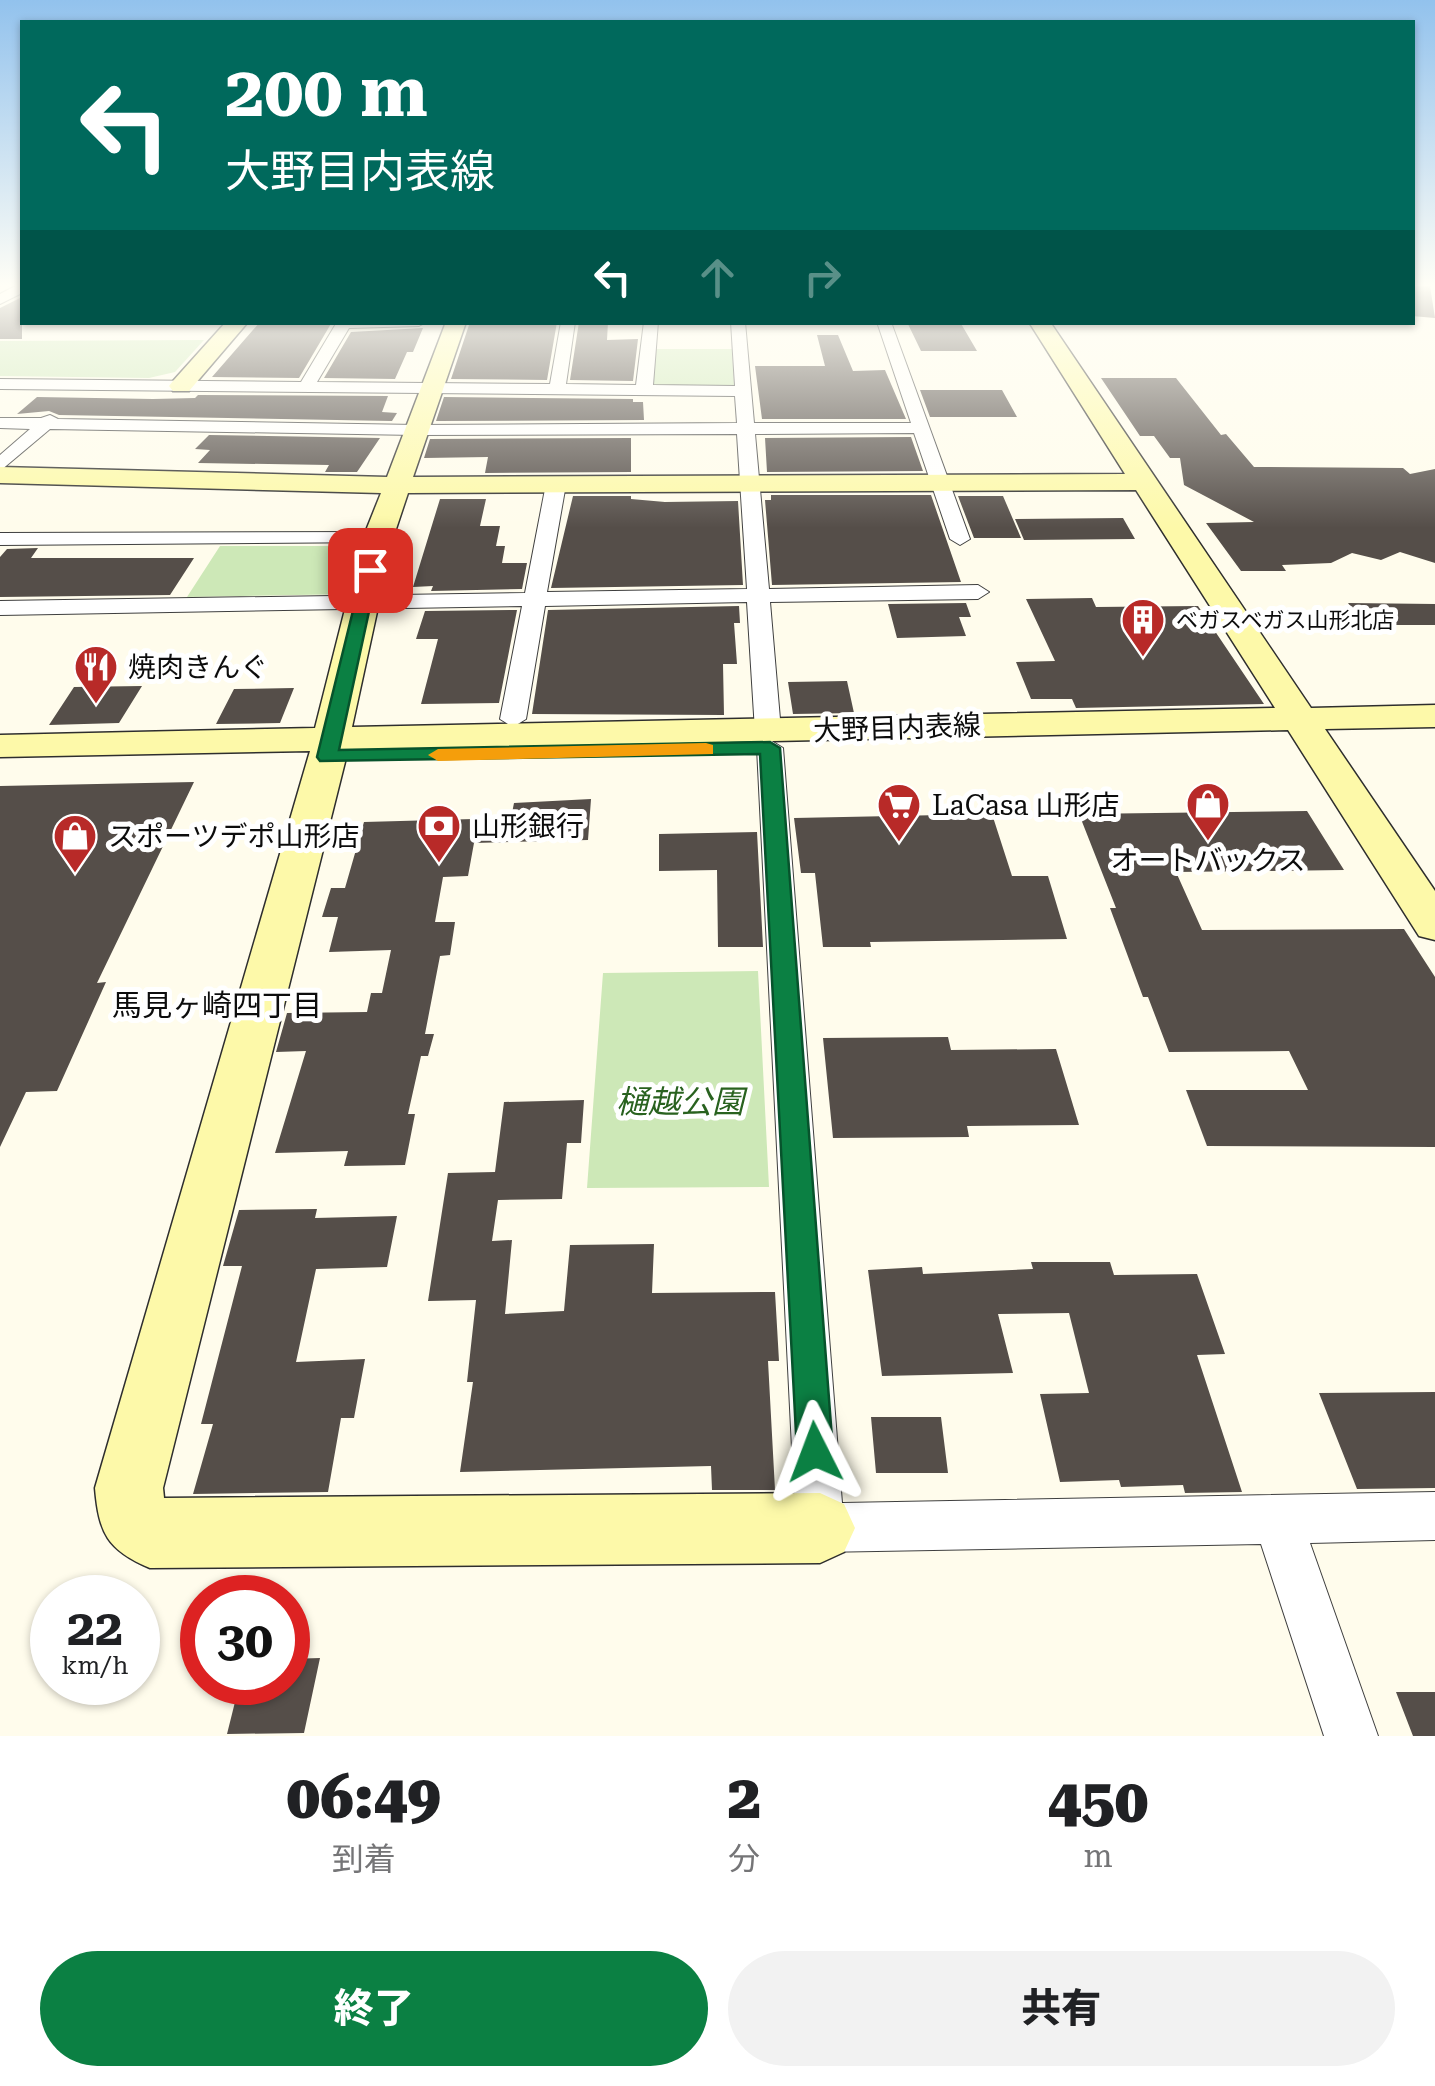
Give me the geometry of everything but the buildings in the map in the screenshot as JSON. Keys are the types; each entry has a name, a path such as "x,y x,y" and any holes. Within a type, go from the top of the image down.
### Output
{"street":[{"path":"181,386 199,366"},
{"path":"304,389 318,366"},
{"path":"440,366 378,538 329,748 262,984 129,1488 132,1516 150,1534 820,1528 1435,1516"},
{"path":"557,392 561,366"},
{"path":"644,391 647,366"},
{"path":"741,366 820,1528"},
{"path":"900,366 960,538"},
{"path":"1069,366 1435,925"},
{"path":"0,384 66,404 424,411 745,429 922,428"},
{"path":"0,423 66,404 181,386 304,389 424,411 557,392 742,391"},
{"path":"0,464 66,404"},
{"path":"0,475 394,485 1146,482"},
{"path":"513,718 556,484"},
{"path":"0,539 378,538"},
{"path":"0,608 978,592"},
{"name":"大野目内表線","path":"1305,730 1435,716"},
{"name":"大野目内表線","path":"0,746 329,748 1305,730 1435,738"},
{"name":"大野目内表線","path":"0,763 329,748"},
{"path":"1277,1518 1352,1736"}],"green space":[{"path":"0,366 180,366 175,372 149,378 0,376"},
{"path":"654,366 733,366 734,387 652,390"},
{"path":"220,546 356,546 363,552 352,594 187,597"},
{"name":"樋越公園","path":"758,971 769,1187 587,1188 603,973"}],"slow traffic":[{"path":"438,755 706,750"}],"place":[{"name":"ベガスベガス山形北店","path":"1143,658"},
{"name":"焼肉きんぐ","path":"96,705"},
{"name":"オートバックス","path":"1208,842"},
{"name":"LaCasa 山形店","path":"899,843"},
{"name":"山形銀行","path":"439,864"},
{"name":"スポーツデポ山形店","path":"75,874"}],"district":[{"name":"馬見ヶ崎四丁目","path":"217,1005"}],"route":[{"path":"370,570 327,757 770,748 815,1452"}]}
